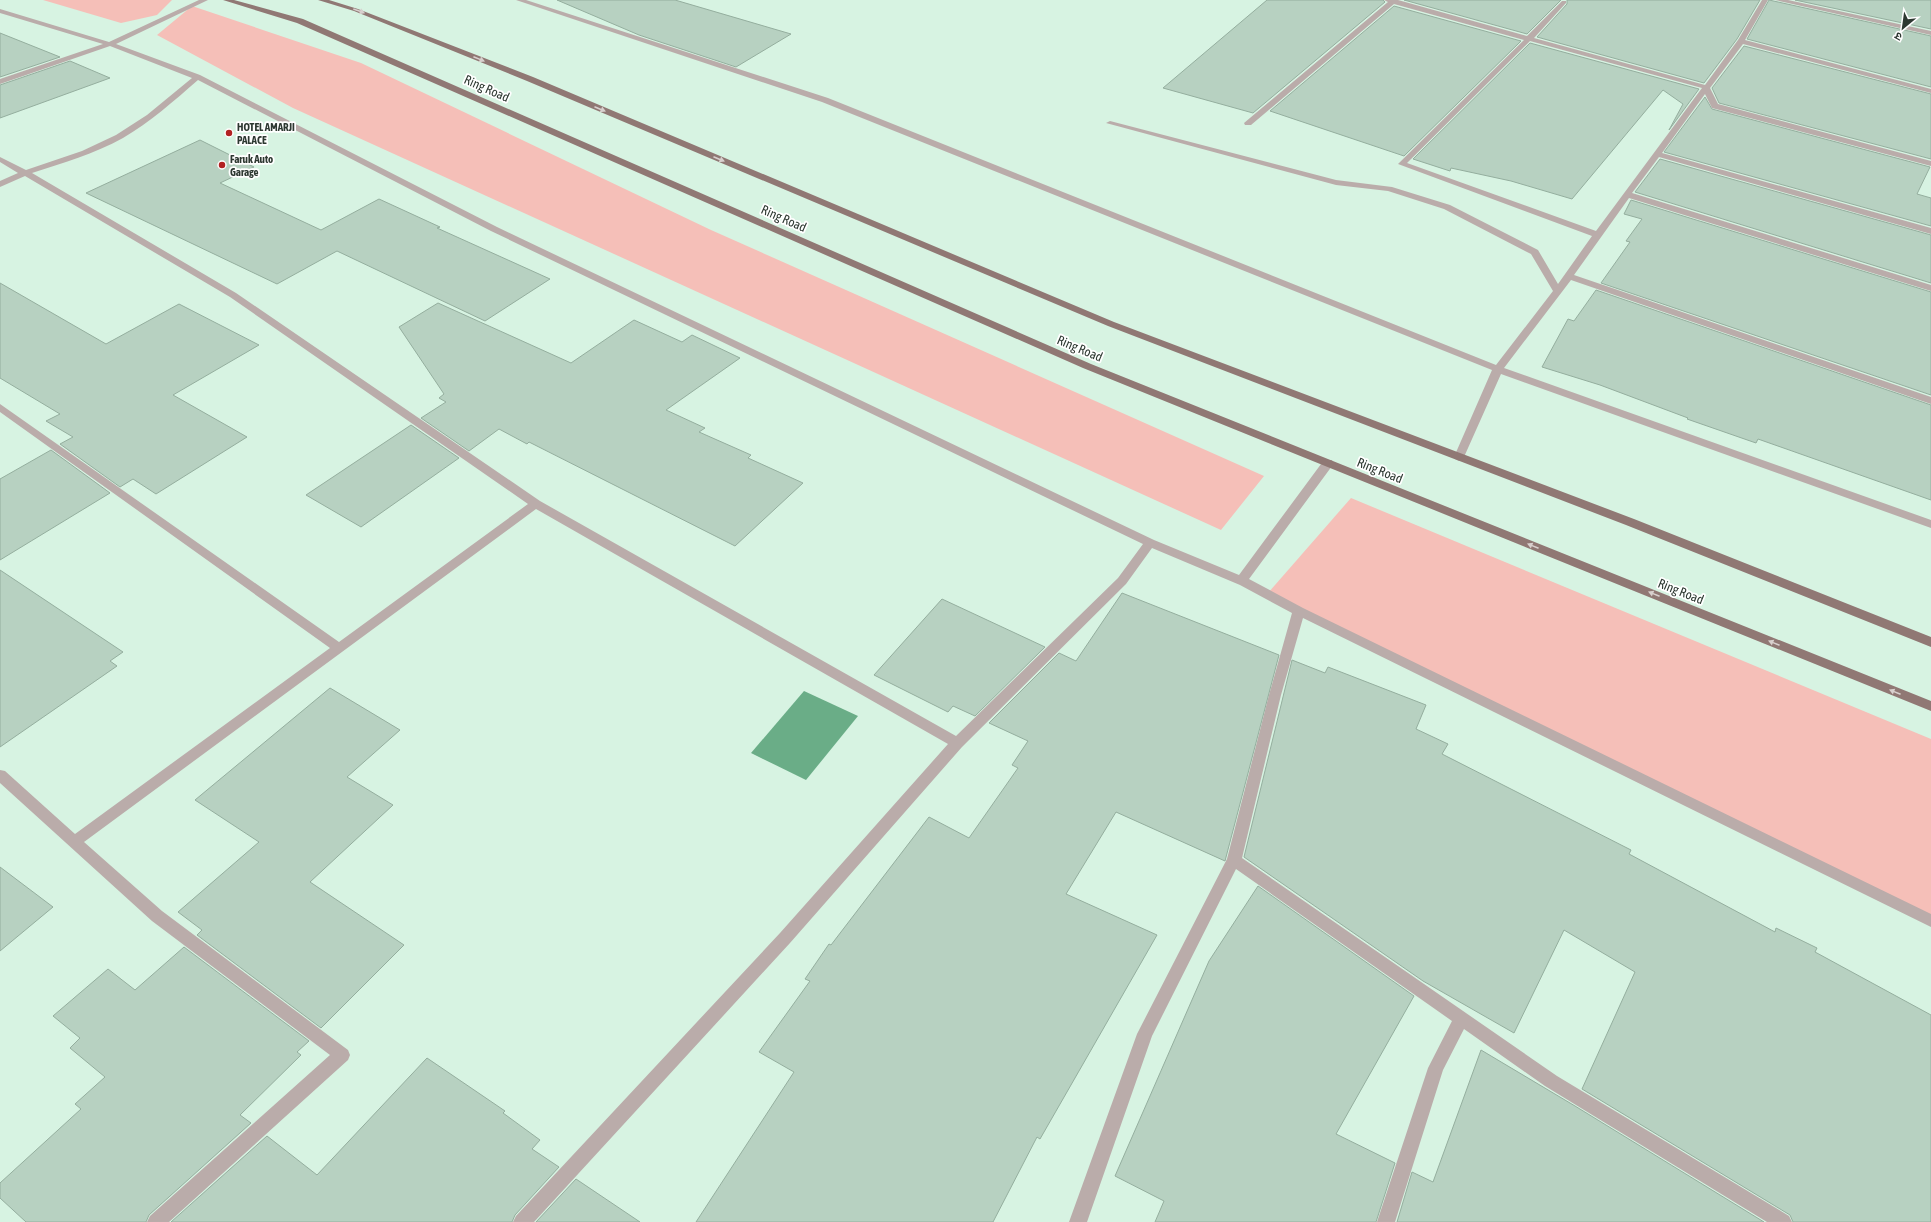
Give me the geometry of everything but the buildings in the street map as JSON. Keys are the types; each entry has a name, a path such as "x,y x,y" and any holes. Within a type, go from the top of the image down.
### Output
{"main road":[{"name":"Ring Road","path":"226,0 300,21 1087,366 1931,706"},
{"name":"Ring Road","path":"321,0 356,10 530,79 1111,324 1630,522 1931,642"}],"street":[{"path":"0,82 110,44 205,0"},
{"path":"520,0 825,100 1498,369 1931,524"},
{"path":"1248,123 1392,0 1705,87 1715,106 1931,164"},
{"path":"1458,457 1498,369 1569,276 1596,234 1741,41 1765,0"},
{"path":"1778,0 1931,33"},
{"path":"1564,2 1530,39 1447,118 1402,164 1596,234"},
{"path":"0,11 110,44 197,77 494,229 1150,543 1200,562 1268,593 1299,611 1931,921"},
{"path":"1741,41 1931,91"},
{"path":"0,184 25,173 91,150 120,137 157,112 197,77"},
{"path":"1110,123 1336,182 1388,189 1447,207 1535,252 1557,291"},
{"path":"1657,154 1931,231"},
{"path":"0,159 233,295 536,504 957,743"},
{"path":"1626,194 1931,288"},
{"path":"1569,276 1931,400"},
{"path":"0,407 339,648"},
{"path":"1241,581 1328,463"},
{"path":"74,842 536,504"},
{"path":"522,1222 785,938 957,743 1122,581 1150,543"},
{"path":"1078,1222 1145,1034 1234,860 1275,695 1299,611"},
{"path":"0,775 156,916 342,1055 156,1222"},
{"path":"1234,860 1550,1081 1783,1222"},
{"path":"1386,1222 1436,1068 1462,1018"}],"shaded area":[{"path":"43,0 172,0 157,15 121,23"},
{"path":"192,6 361,63 711,230 1264,476 1221,530 293,108 157,35"},
{"path":"1351,498 1931,739 1931,921 1268,593"},
{"path":"804,691 858,716 806,780 751,753"}],"place":[{"name":"HOTEL AMARJI PALACE","path":"229,133"},
{"name":"Faruk Auto Garage","path":"222,165"}]}
